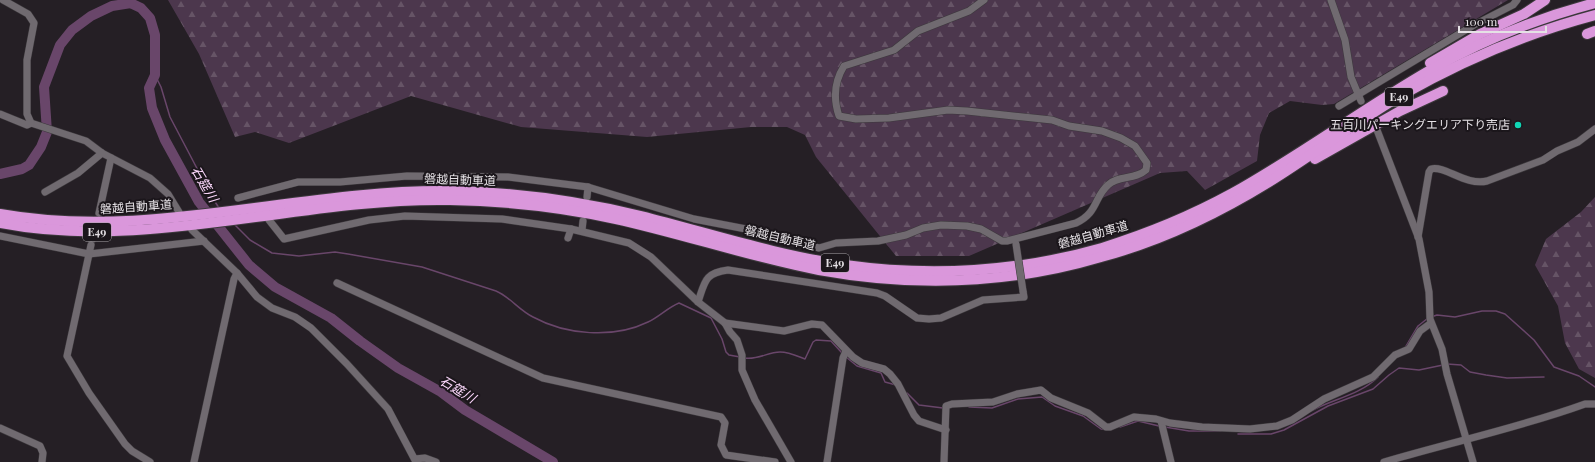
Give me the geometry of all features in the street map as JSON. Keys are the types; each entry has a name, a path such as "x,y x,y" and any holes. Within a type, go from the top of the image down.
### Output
{"highway":[{"path":"1380,100 1415,72 1480,34 1524,14 1545,0"},
{"name":"磐越自動車道","path":"0,224 34,229 85,232 144,230 188,220 352,194 454,191 538,197 638,215 750,245 844,265 907,271 980,270 1042,262 1068,257 1128,240 1201,210 1234,193 1380,100 1433,69 1484,43 1534,22 1595,4"},
{"name":"磐越自動車道","path":"259,208 421,200 490,202 537,206 615,219 756,256 822,270 900,280 982,279 1043,271 1086,262 1132,248 1205,218 1270,181 1399,97 1463,63 1538,32 1595,15"},
{"path":"1270,181 1315,159 1400,111 1443,91"},
{"name":"磐越自動車道","path":"0,214 36,220 72,222 188,220"}],"street":[{"path":"3,0 25,12 34,23 27,60 27,114 33,124"},
{"path":"259,208 298,182 340,182 407,176 508,177 588,187 694,219 746,229 819,248 836,243 878,241 906,235 923,228 941,226 967,226 981,229 1002,241 1016,242 1081,221 1096,206 1107,185 1114,181 1134,178 1146,170 1147,163 1143,155 1135,146 1121,138 1102,131 1069,126 1052,120 954,110 902,117 856,119 839,116 835,105 836,84 844,66 894,50 918,30 969,11 984,0"},
{"path":"1331,0 1345,40 1351,77 1361,101"},
{"path":"1338,106 1474,25 1513,5 1517,0"},
{"path":"0,114 27,125 33,124 86,142 102,153 156,182 172,200 204,242 238,273 257,297 272,308 295,317 311,328 347,364 388,409 416,460 425,458 436,462"},
{"path":"1418,237 1429,172 1431,169 1437,168 1480,183 1543,160 1557,151 1578,142 1595,129"},
{"path":"1377,130 1418,237 1429,292 1431,323 1442,349 1473,462"},
{"path":"45,192 78,173 102,153"},
{"path":"99,213 111,158"},
{"path":"587,197 588,187"},
{"path":"238,198 259,208 284,239 369,220 406,216 502,219 582,230 629,243 651,257 698,302 725,323 727,328 737,340 742,355 742,370 755,400 791,462"},
{"path":"582,230 583,221"},
{"path":"568,238 571,229"},
{"path":"0,236 89,254 204,242"},
{"path":"698,302 705,280 708,276 718,271 728,270 877,293 885,296 917,318 941,318 983,300 1024,297 1016,242"},
{"path":"91,245 67,356 89,393 125,444 132,452 150,462"},
{"path":"194,462 234,279 238,273"},
{"path":"337,283 543,378 721,417 725,423 722,448 726,456 775,462"},
{"path":"725,323 784,331 806,325 820,324 828,330 846,351 862,363 884,369 890,374 898,384 914,415 919,421 946,430"},
{"path":"944,462 946,406 993,402 1017,394 1041,390 1051,398 1088,413 1106,427 1110,428 1134,417 1185,426 1250,429 1271,428 1284,424 1324,400 1373,377 1395,355 1409,349 1420,331 1431,323"},
{"path":"827,462 842,358 846,351"},
{"path":"1384,462 1448,443 1466,440 1585,404 1595,404"},
{"path":"1162,421 1171,462"},
{"path":"0,428 40,446 43,453 42,462"}],"green space":[{"path":"168,0 1508,0 1334,104 1322,105 1290,101 1269,113 1260,135 1257,161 1205,190 1187,171 1160,173 969,256 896,256 816,157 805,135 787,127 751,127 647,137 521,127 411,96 289,143 255,132 235,137 199,54"},
{"path":"1595,197 1595,378 1579,369 1565,343 1558,306 1535,265 1546,239 1581,212"}],"waterway":[{"name":"石筵川","path":"124,0 141,8 150,18 155,35 155,75 149,88 152,108 165,140 199,202 249,265 275,287 331,318 398,368 441,392 465,410 553,462"},
{"name":"石筵川","path":"0,174 22,169 29,165 41,147 47,132 44,87 60,45 72,30 91,16 112,6 131,3"},
{"path":"155,75 161,87 170,117 219,208"},
{"path":"234,224 250,240 272,253 299,256 335,252 422,267 496,291 533,317 560,328 575,331 590,333 620,331 648,322 679,303 711,318 722,339 726,352 729,355 740,357"},
{"path":"1431,317 1437,315 1455,317 1482,311 1496,311 1505,314 1534,340 1554,367 1579,376 1595,387"},
{"path":"1405,348 1418,326 1428,318"},
{"path":"745,358 754,358 771,353 783,352 805,359 813,342 816,340 831,341 842,353"},
{"path":"846,357 857,366 881,373 885,382 896,385"},
{"path":"1447,364 1461,365 1470,372 1507,378 1544,377"},
{"path":"1238,434 1271,434 1284,430 1328,406 1373,389 1399,368 1419,370 1443,365"},
{"path":"1311,411 1355,393 1378,377"},
{"path":"907,393 919,405 943,408"},
{"path":"969,407 992,408 1018,399 1042,397 1055,406 1083,416 1101,429 1111,430"},
{"path":"1120,427 1138,421 1159,426"},
{"path":"1165,427 1189,431 1221,431"},
{"path":"1234,431 1248,432"}],"tunnel":[{"path":"91,245 95,228"}],"place":[{"name":"五百川パーキングエリア下り売店","path":"1518,125"}]}
